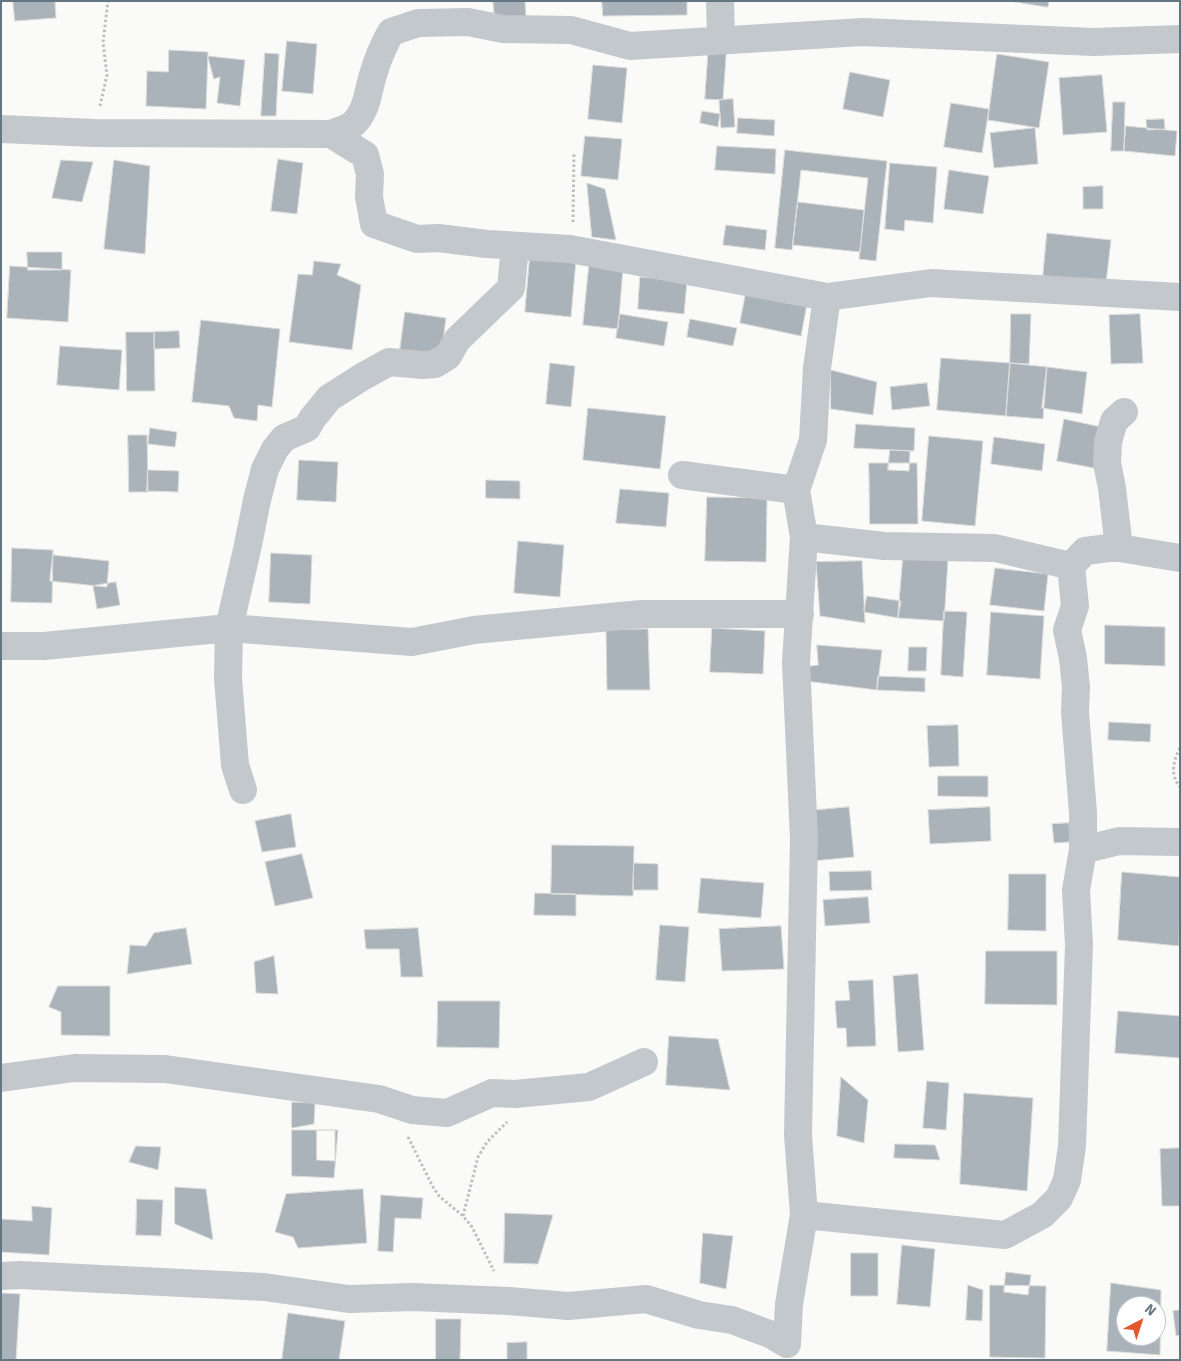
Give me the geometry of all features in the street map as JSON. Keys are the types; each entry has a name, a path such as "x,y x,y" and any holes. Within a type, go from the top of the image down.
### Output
{"street":[{"path":"720,1 721,40"},
{"path":"1,129 94,134 331,134 354,124 359,117 367,99 384,44 391,32 418,22 468,22 503,29 571,30 630,46 863,32 1094,42 1180,39"},
{"path":"331,134 365,155 370,174 369,197 374,224 417,239 438,238 515,246 570,249 827,297 931,283 1180,297"},
{"path":"243,790 235,766 228,678 229,628 257,500 265,469 275,449 284,438 307,428 329,398 362,376 389,362 423,365 435,364 448,356 456,340 510,288 515,246"},
{"path":"787,1352 788,1304 804,1215 798,1135 804,839 796,662 804,538 796,490 813,440 818,368 827,297"},
{"path":"1119,548 1107,463 1108,442 1114,421 1124,412"},
{"path":"682,475 796,490"},
{"path":"804,538 884,546 995,548 1071,566"},
{"path":"804,1215 1005,1235 1042,1215 1059,1198 1067,1180 1072,1146 1079,945 1076,890 1083,850 1084,813 1076,721 1076,687 1073,658 1067,630 1075,606 1071,566 1085,551 1119,548 1180,558"},
{"path":"1,646 44,646 229,628 412,642 474,630 642,614 800,614"},
{"path":"1083,850 1119,841 1180,842"},
{"path":"1,1078 74,1068 166,1069 379,1099 412,1110 447,1113 492,1093 515,1094 589,1087 644,1062"},
{"path":"1,1276 20,1275 264,1287 349,1299 413,1297 509,1301 568,1306 646,1299 699,1315 732,1320 772,1335 787,1352"}],"path":[{"path":"94,134 107,75 103,43 108,1"},
{"path":"570,249 570,234 574,217 574,153"},
{"path":"1180,748 1172,773 1174,780 1180,787"},
{"path":"463,1216 478,1157 487,1142 539,1091"},
{"path":"412,1110 408,1136 424,1173 439,1196 463,1216 472,1227 509,1301"}],"building":[{"path":"13,1 55,1 56,18 15,21"},
{"path":"493,1 525,1 526,17 495,19"},
{"path":"602,1 687,1 687,15 603,16"},
{"path":"1009,1 1049,1 1048,7"},
{"path":"287,41 317,44 313,94 282,91"},
{"path":"709,41 727,42 723,100 705,99"},
{"path":"169,50 208,52 206,109 146,106 147,71 168,72"},
{"path":"265,53 279,54 276,116 261,116"},
{"path":"997,54 1049,62 1039,128 988,120"},
{"path":"208,56 245,60 240,106 217,103 220,77 214,79"},
{"path":"593,65 627,68 622,123 588,119"},
{"path":"850,72 890,80 883,117 843,109"},
{"path":"1102,75 1107,132 1063,135 1059,78"},
{"path":"733,99 735,127 721,128 719,100"},
{"path":"1113,102 1125,102 1124,151 1111,151"},
{"path":"951,103 989,109 982,153 944,147"},
{"path":"702,111 720,114 718,127 700,123"},
{"path":"738,118 775,120 774,136 737,133"},
{"path":"1164,119 1165,129 1147,130 1146,120"},
{"path":"1126,126 1177,131 1175,156 1124,151"},
{"path":"1035,128 1038,164 994,168 990,133"},
{"path":"585,136 622,139 618,180 581,176"},
{"path":"717,146 776,149 775,174 715,170"},
{"path":"785,150 887,161 876,261 859,259 868,178 801,170 792,250 775,248"},
{"path":"278,159 303,163 297,214 271,211"},
{"path":"61,160 93,162 82,202 52,198"},
{"path":"114,160 150,166 145,254 104,249"},
{"path":"890,163 937,167 933,223 905,220 904,231 885,229"},
{"path":"949,170 989,176 983,214 944,209"},
{"path":"587,183 605,189 616,240 592,237"},
{"path":"1103,186 1103,209 1083,209 1083,187"},
{"path":"798,202 864,210 860,252 793,245"},
{"path":"726,225 767,230 765,250 723,245"},
{"path":"1047,233 1111,240 1106,283 1043,276"},
{"path":"27,252 62,252 62,270 28,270"},
{"path":"530,256 576,260 571,317 525,312"},
{"path":"314,261 341,264 337,275 361,285 352,350 289,342 298,274 312,275"},
{"path":"10,266 71,270 68,322 7,318"},
{"path":"589,266 623,269 618,329 583,325"},
{"path":"640,277 687,281 684,314 638,309"},
{"path":"746,292 807,304 801,336 740,323"},
{"path":"405,312 446,318 441,356 400,350"},
{"path":"620,314 668,322 664,346 616,338"},
{"path":"1011,314 1031,314 1029,364 1010,363"},
{"path":"1140,314 1143,363 1111,364 1109,315"},
{"path":"690,319 737,328 733,346 687,337"},
{"path":"201,320 280,329 272,407 258,405 257,421 234,418 229,406 192,402"},
{"path":"179,331 180,348 154,349 154,332"},
{"path":"126,332 154,332 155,391 127,391"},
{"path":"60,346 122,350 119,390 57,385"},
{"path":"941,358 1010,363 1006,416 937,410"},
{"path":"550,363 575,366 571,407 546,404"},
{"path":"1010,363 1047,367 1043,419 1006,416"},
{"path":"1047,367 1087,372 1082,414 1042,408"},
{"path":"831,370 877,382 873,415 831,409"},
{"path":"927,383 930,406 892,410 890,387"},
{"path":"588,408 666,416 660,469 583,460"},
{"path":"1064,419 1106,428 1099,469 1057,461"},
{"path":"856,424 915,428 914,451 854,448"},
{"path":"150,428 177,432 175,447 148,444"},
{"path":"128,435 147,435 148,492 129,492"},
{"path":"929,436 983,441 975,526 922,521"},
{"path":"994,437 1045,444 1042,471 991,464"},
{"path":"890,450 910,451 909,471 888,470"},
{"path":"299,460 338,462 336,502 297,500"},
{"path":"869,463 917,463 918,524 870,524"},
{"path":"148,470 179,471 178,492 147,491"},
{"path":"486,480 520,481 520,499 486,498"},
{"path":"620,489 669,493 666,527 616,523"},
{"path":"707,497 767,498 766,562 705,561"},
{"path":"518,541 564,545 560,597 514,593"},
{"path":"12,548 53,550 52,603 11,602"},
{"path":"271,553 312,555 310,604 269,602"},
{"path":"53,555 109,561 107,587 50,581"},
{"path":"903,557 948,560 944,621 898,618"},
{"path":"862,561 865,623 820,616 816,562"},
{"path":"995,568 1048,574 1044,611 990,605"},
{"path":"116,582 120,605 97,609 93,586"},
{"path":"867,596 901,601 898,618 864,612"},
{"path":"944,611 967,612 963,677 941,675"},
{"path":"991,612 1044,616 1040,679 987,675"},
{"path":"1105,625 1165,627 1165,666 1105,664"},
{"path":"712,628 765,631 763,674 710,672"},
{"path":"648,629 650,690 607,690 606,630"},
{"path":"817,645 882,650 877,690 805,681 804,667 818,665"},
{"path":"909,647 927,647 926,671 908,671"},
{"path":"878,676 925,678 925,692 877,690"},
{"path":"1109,722 1151,724 1150,742 1108,740"},
{"path":"958,725 959,766 929,767 927,726"},
{"path":"938,776 988,776 988,797 938,796"},
{"path":"849,807 854,857 812,861 807,811"},
{"path":"990,807 991,841 930,844 928,810"},
{"path":"291,814 296,847 262,852 255,821"},
{"path":"1069,823 1070,842 1054,843 1052,824"},
{"path":"552,845 634,846 633,896 551,894"},
{"path":"302,854 313,898 275,906 265,862"},
{"path":"634,863 658,864 658,890 633,890"},
{"path":"871,871 872,890 830,891 829,872"},
{"path":"1122,872 1180,877 1179,946 1118,940"},
{"path":"1009,874 1046,874 1046,931 1008,930"},
{"path":"701,878 764,883 761,918 698,913"},
{"path":"535,893 576,894 576,916 534,915"},
{"path":"868,897 870,923 825,926 823,900"},
{"path":"660,925 689,927 685,982 656,980"},
{"path":"781,926 784,969 722,971 719,929"},
{"path":"186,928 192,964 127,974 130,945 146,946 154,933"},
{"path":"418,928 423,977 401,977 399,949 366,949 364,930"},
{"path":"986,951 1057,951 1057,1005 985,1004"},
{"path":"274,956 278,994 256,993 254,962"},
{"path":"918,974 924,1050 898,1052 893,976"},
{"path":"873,980 876,1046 847,1047 846,1028 837,1028 835,1001 850,1000 848,981"},
{"path":"58,986 110,986 110,1036 61,1035 61,1012 49,1007"},
{"path":"438,1001 500,1001 499,1048 437,1047"},
{"path":"1118,1011 1180,1016 1180,1058 1115,1053"},
{"path":"669,1036 718,1039 730,1090 666,1085"},
{"path":"841,1077 868,1100 864,1143 837,1136"},
{"path":"927,1081 949,1083 946,1130 923,1128"},
{"path":"964,1093 1033,1098 1027,1191 960,1184"},
{"path":"292,1102 315,1103 314,1124 292,1128"},
{"path":"292,1130 338,1130 334,1178 292,1176"},
{"path":"317,1130 335,1130 335,1161 317,1160"},
{"path":"895,1144 935,1145 940,1160 894,1158"},
{"path":"136,1146 161,1147 158,1170 129,1162"},
{"path":"1180,1148 1180,1206 1162,1206 1160,1149"},
{"path":"175,1187 206,1189 213,1240 175,1224"},
{"path":"363,1189 367,1243 298,1248 293,1237 275,1232 286,1194"},
{"path":"381,1195 423,1198 421,1219 395,1218 393,1252 378,1251"},
{"path":"137,1199 163,1200 161,1236 136,1235"},
{"path":"32,1206 52,1208 49,1255 1,1252 1,1219 32,1221"},
{"path":"505,1213 553,1215 538,1264 504,1263"},
{"path":"703,1233 733,1236 726,1289 700,1283"},
{"path":"902,1245 935,1249 930,1307 897,1304"},
{"path":"851,1253 878,1253 878,1296 851,1296"},
{"path":"1006,1272 1031,1275 1028,1295 1004,1292"},
{"path":"1111,1283 1161,1290 1161,1296 1116,1296 1116,1346 1160,1346 1160,1355 1107,1351"},
{"path":"968,1285 983,1290 982,1321 966,1320"},
{"path":"990,1285 1046,1286 1045,1358 990,1357"},
{"path":"1,1293 20,1294 16,1360 1,1360"},
{"path":"1180,1310 1180,1335 1176,1336 1173,1311"},
{"path":"288,1313 345,1321 339,1360 282,1360"},
{"path":"436,1319 461,1319 460,1360 436,1360"},
{"path":"527,1342 527,1360 507,1360 507,1343"}]}
